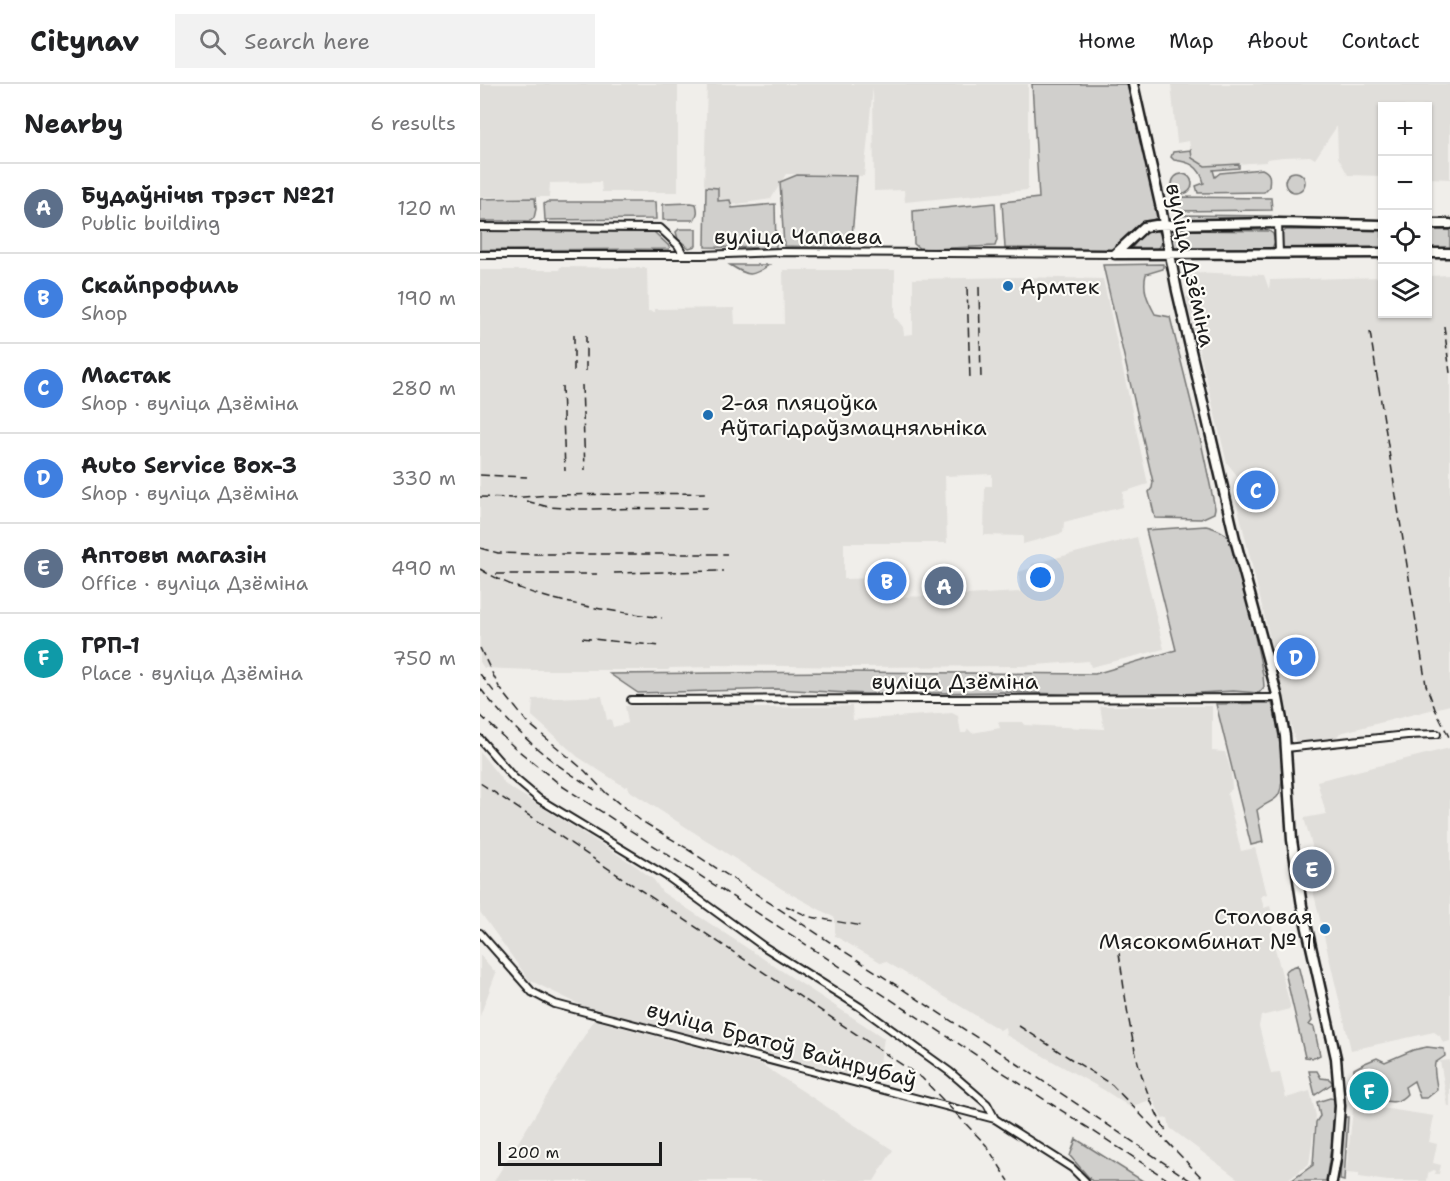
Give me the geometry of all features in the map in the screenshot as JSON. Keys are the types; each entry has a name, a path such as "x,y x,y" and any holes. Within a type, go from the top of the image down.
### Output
{"main road":[{"name":"вуліца Дзёміна","path":"1133,84 1169,254 1235,538 1278,698 1286,748 1292,840 1302,906 1336,1058 1340,1106 1332,1181"},
{"path":"1115,254 1144,226 1278,223 1378,225"},
{"path":"1432,224 1450,224"},
{"name":"вуліца Чапаева","path":"1115,254 1378,253"},
{"path":"1432,253 1450,253"}],"street":[{"path":"1278,223 1279,253"},
{"path":"480,227 660,228 678,245 683,254"},
{"name":"вуліца Чапаева","path":"480,255 780,252 1115,254"},
{"name":"вуліца Дзёміна","path":"631,700 1278,698"},
{"path":"1286,748 1437,734"},
{"path":"480,739 513,777 539,799 668,877 763,946 860,1007 950,1072 987,1104 995,1119"},
{"name":"вуліца Братоў Вайнрубаў","path":"480,933 532,992 555,1004 995,1119 1072,1168 1085,1181"}],"shaded area":[{"path":"480,84 678,84 678,192 602,192 601,182 550,183 549,197 480,197"},
{"path":"707,84 1028,84 1028,190 905,202 904,190 874,191 873,87 864,176 786,174 771,199 718,207 704,184"},
{"path":"1032,84 1127,84 1158,217 1143,221 1113,249 1005,248 1002,202 1039,198"},
{"path":"1171,84 1450,84 1450,179 1432,178 1432,102 1378,102 1378,176 1348,175 1338,157 1337,126 1315,159 1310,156 1283,157 1267,159 1266,162 1205,166 1192,157 1189,141 1177,143"},
{"path":"1191,150 1192,158 1205,166 1239,164 1239,168 1213,170 1215,177 1220,173 1262,169 1269,176 1269,187 1264,192 1198,193 1196,186 1204,183 1197,169 1171,157 1173,152"},
{"path":"1295,172 1302,175 1305,182 1302,189 1295,192 1288,189 1285,182 1288,175"},
{"path":"1182,174 1189,177 1192,184 1189,191 1182,194 1175,191 1172,184 1175,177"},
{"path":"797,175 857,176 851,248 784,246 780,182"},
{"path":"706,187 718,188 718,201 730,200 732,208 775,204 776,248 705,247"},
{"path":"1174,197 1271,198 1272,210 1172,211 1167,203"},
{"path":"535,198 536,209 534,218 530,221 480,221 480,199"},
{"path":"547,202 655,202 656,219 545,220 544,204"},
{"path":"995,203 997,240 995,246 928,249 919,248 914,244 913,211"},
{"path":"663,204 696,204 697,209 694,220 663,220"},
{"path":"1178,215 1271,216 1267,220 1181,221"},
{"path":"679,229 696,229 696,246 689,248 678,239 676,232"},
{"path":"1155,230 1162,235 1161,246 1147,251 1130,250 1143,234"},
{"path":"1180,230 1269,231 1273,234 1275,242 1271,250 1177,250 1173,248 1171,239 1174,232"},
{"path":"1286,230 1378,230 1378,249 1285,250 1281,245 1281,234"},
{"path":"1432,230 1450,230 1450,249 1432,249"},
{"path":"480,231 654,232 670,247 669,249 480,250"},
{"path":"1163,264 1163,269 1146,274 1145,290 1155,314 1170,317 1201,442 1215,508 1214,513 1201,519 1155,518 1149,492 1153,482 1103,265"},
{"path":"730,265 769,265 750,274"},
{"path":"560,267 647,268 648,311 734,308 735,324 784,324 783,270 895,270 895,317 903,327 904,335 913,334 913,279 1019,277 1103,279 1148,484 1123,492 1122,507 1064,522 1063,533 1023,544 1023,536 984,535 985,486 992,486 992,474 945,476 947,543 844,543 844,579 879,578 879,597 1020,592 1019,572 1031,568 1032,564 1137,537 1164,649 1091,667 1089,661 1022,666 712,665 712,667 670,668 668,670 484,668 480,662 480,270 559,270"},
{"path":"1186,273 1264,275 1269,289 1270,280 1378,277 1378,318 1432,318 1432,276 1450,275 1450,705 1340,733 1335,739 1297,743 1295,741 1236,500 1242,495 1236,474 1227,463 1186,297 1193,295"},
{"path":"1206,526 1227,536 1236,559 1263,675 1264,687 1259,693 1233,691 1089,695 1001,692 866,694 776,689 638,693 610,674 844,672 1095,674 1176,650 1146,530"},
{"path":"602,696 607,720 611,719 613,727 628,723 625,706 754,704 755,708 852,706 853,720 952,713 958,716 961,733 966,733 968,729 972,733 1000,728 998,722 1104,729 1100,706 1212,706 1212,751 1225,752 1231,771 1232,789 1227,793 1241,851 1255,848 1267,894 1261,896 1264,908 1270,906 1272,914 1269,914 1269,918 1275,936 1272,937 1290,1005 1290,1009 1261,1016 1259,1026 1271,1074 1280,1073 1286,1098 1310,1091 1316,1116 1309,1164 1287,1181 1241,1181 1170,1128 1168,1118 1162,1119 1153,1099 1130,1107 1006,1035 1005,1027 1000,1030 885,961 882,963 835,936 835,918 782,889 630,791 628,786 625,787 578,757 532,716 533,699"},
{"path":"1272,703 1281,752 1282,779 1277,797 1257,810 1263,842 1251,845 1216,704"},
{"path":"1450,748 1450,1041 1443,1043 1440,1036 1434,1032 1351,1050 1307,865 1314,863 1312,845 1304,818 1326,814 1317,781"},
{"path":"480,752 506,785 636,866 654,880 662,892 884,1038 877,1081 589,1009 529,980 480,912"},
{"path":"480,955 496,973 480,1016"},
{"path":"1298,965 1312,1021 1309,1025 1314,1027 1320,1055 1314,1058 1305,1057 1285,972"},
{"path":"594,1020 761,1064 893,1150 874,1181 494,1181"},
{"path":"1427,1047 1444,1049 1445,1056 1435,1063 1437,1090 1427,1098 1420,1098 1414,1081 1405,1087 1407,1094 1404,1097 1392,1102 1381,1100 1378,1094 1380,1081 1369,1078 1358,1085 1352,1081 1354,1069 1365,1063 1377,1058 1385,1062 1413,1050"},
{"path":"1450,1060 1450,1106 1448,1106 1440,1061"},
{"path":"1309,1071 1317,1071 1321,1078 1329,1079 1333,1083 1315,1095"},
{"path":"1330,1098 1335,1099 1332,1138 1334,1147 1331,1148 1326,1181 1291,1181 1313,1165 1316,1122 1320,1116 1317,1102"},
{"path":"1354,1101 1362,1102 1362,1105 1434,1116 1429,1142 1437,1144 1433,1163 1441,1165 1439,1174 1435,1174 1434,1170 1428,1173 1427,1181 1388,1181 1346,1173"},
{"path":"1343,1117 1348,1117 1344,1181 1340,1180"},
{"path":"1076,1139 1143,1181 1092,1181 1070,1156"}],"railway":[{"path":"967,287 970,379"},
{"path":"979,287 981,379"},
{"path":"1444,326 1450,373"},
{"path":"574,331 574,371"},
{"path":"586,331 586,371"},
{"path":"1370,332 1426,685 1450,739"},
{"path":"582,385 585,470"},
{"path":"562,386 565,471"},
{"path":"480,475 527,477"},
{"path":"480,497 709,493"},
{"path":"526,501 549,507 578,509 708,508"},
{"path":"480,548 498,553 531,554 727,554"},
{"path":"480,569 545,597 662,618"},
{"path":"614,573 723,571"},
{"path":"496,574 597,574"},
{"path":"582,638 661,646"},
{"path":"480,648 499,687 527,722 585,771 606,793 640,820 693,852"},
{"path":"480,674 495,693"},
{"path":"480,688 532,744 595,790"},
{"path":"480,715 514,747 562,786 1170,1181"},
{"path":"480,783 922,1078 986,1145 1009,1181"},
{"path":"687,849 1019,1065 1191,1181"},
{"path":"786,906 810,917 863,926"},
{"path":"1119,953 1134,1047 1147,1092 1168,1134"},
{"path":"1019,1026 1112,1085 1205,1181"}],"place":[{"name":"Армтек","path":"1008,286"},
{"name":"2-ая пляцоўка Аўтагідраўзмацняльніка","path":"708,415"},
{"name":"Мастак","path":"1256,490"},
{"name":"Скайпрофиль","path":"887,581"},
{"name":"Будаўнічы трэст №21","path":"944,586"},
{"name":"Auto Service Box-3","path":"1296,657"},
{"name":"Аптовы магазін","path":"1312,869"},
{"name":"Столовая Мясокомбинат № 1","path":"1325,929"},
{"name":"ГРП-1","path":"1369,1091"}]}
